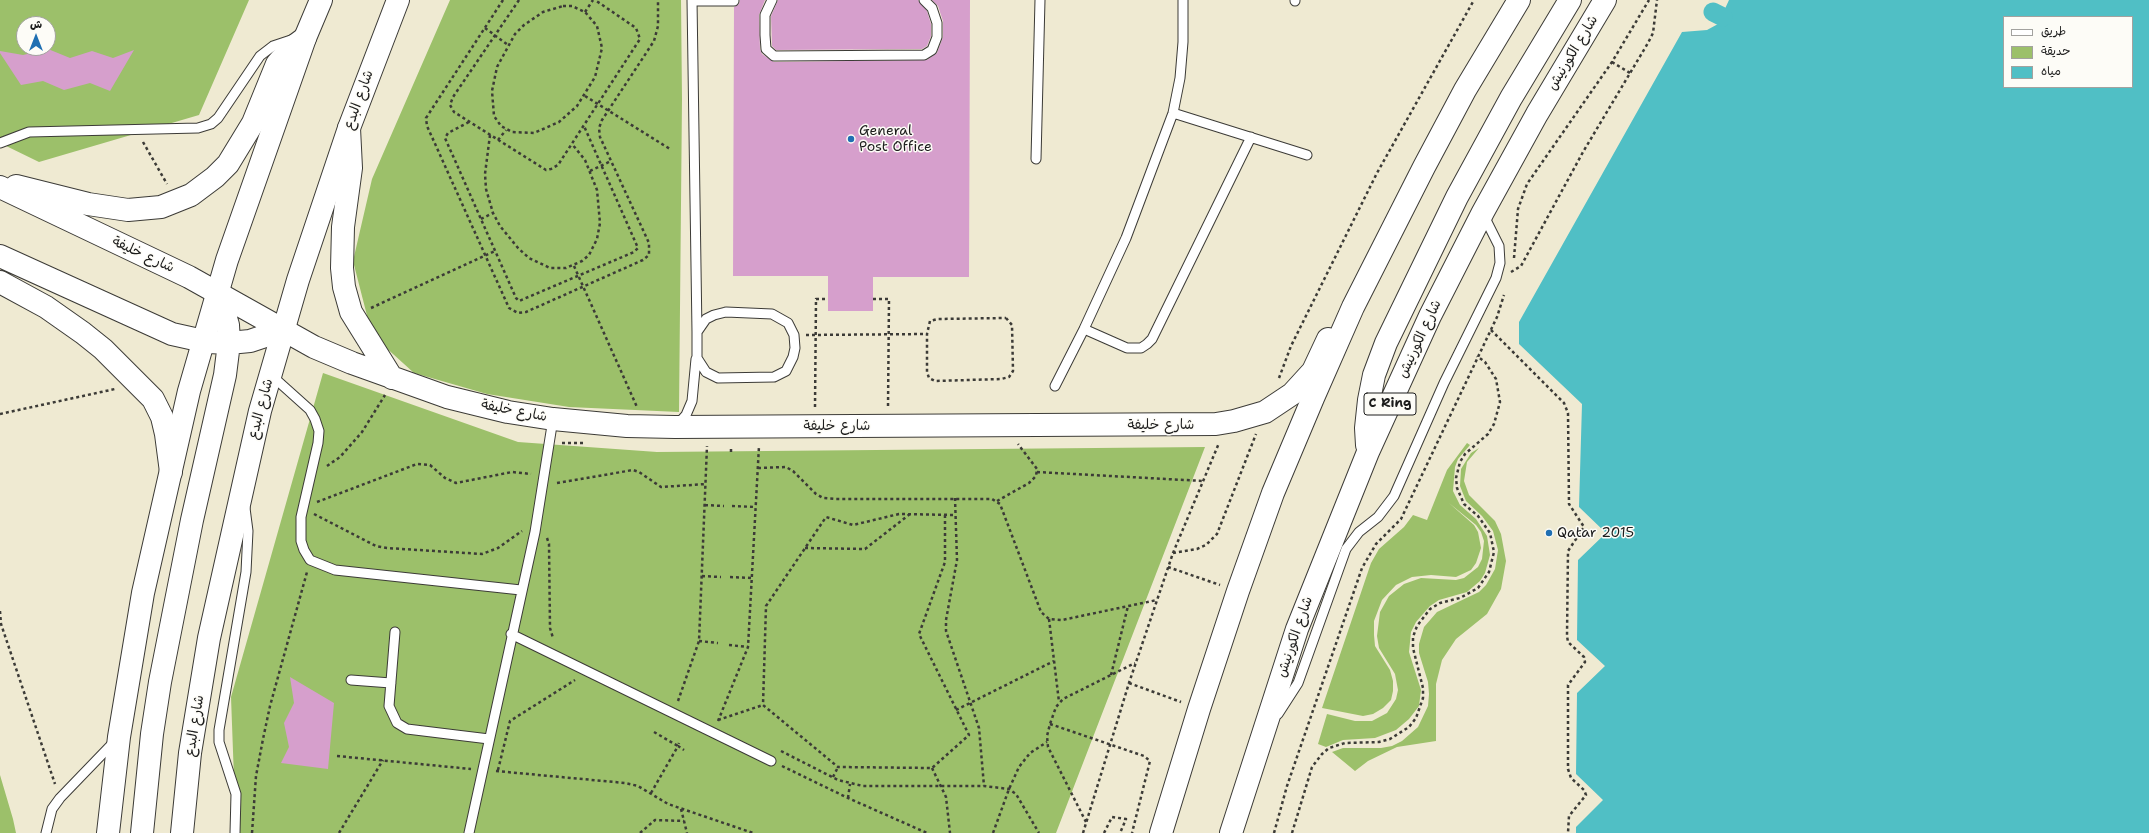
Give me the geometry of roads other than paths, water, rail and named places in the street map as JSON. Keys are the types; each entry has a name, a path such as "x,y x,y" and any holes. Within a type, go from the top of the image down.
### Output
{"main road":[{"path":"108,833 119,737 142,593 189,391 228,260 305,38 321,0"},
{"name":"شارع البدع","path":"182,833 190,753 209,638 242,485 270,374 349,128 398,0"},
{"path":"1161,833 1199,708 1238,591 1273,493 1353,307 1462,97 1519,0"},
{"path":"1368,452 1366,428 1369,400 1374,376 1386,343 1457,196 1511,98 1570,0"},
{"name":"شارع الكورنيش","path":"1231,833 1299,622 1368,452 1430,316 1483,212 1541,107 1605,0"},
{"path":"0,186 31,189 88,204 128,210 146,210 176,202 203,186 228,164 253,123 277,64 290,49 305,38"},
{"path":"349,128 351,168 343,227 342,268 344,287 351,312 392,378"},
{"name":"شارع خليفة","path":"0,186 188,277 314,347 392,378 447,397 508,412 553,419 675,427 1200,425 1240,420 1265,412 1278,404 1303,383 1313,371 1333,329 1353,307"},
{"path":"0,256 172,334 203,341 229,343 250,341 283,330"},
{"path":"0,282 46,307 83,333 103,349 153,399 162,418 166,434 171,472"},
{"path":"142,833 152,734 160,682 192,520 221,400 229,343 228,326 219,294"}],"lane":[{"path":"675,427 686,415 692,401 697,353 692,0 734,1"},
{"path":"772,0 765,15 765,35 766,49 774,56 924,55 932,50 937,37 937,23 932,8 924,0"},
{"path":"1036,159 1040,0"},
{"path":"1055,386 1084,329 1126,238 1173,112 1180,78 1182,50 1182,0"},
{"path":"0,143 28,132 198,128 211,124 218,118 260,56 273,46 288,40 305,38"},
{"path":"1173,112 1307,155"},
{"path":"1084,329 1127,348 1141,348 1152,339 1251,137"},
{"path":"1262,734 1279,712 1298,683 1346,549 1353,539 1378,517 1394,496 1444,383 1496,278 1500,263 1499,246 1483,212"},
{"path":"697,332 706,319 720,313 772,314 788,323 794,335 795,348 789,366 782,375 774,377 718,378 712,376 702,368 697,353"},
{"path":"270,374 310,410 319,431 318,443 303,508 301,541 310,560 335,570 521,590"},
{"path":"469,833 511,634 535,532 553,419"},
{"path":"234,833 236,794 219,742 219,730 246,572 248,531 242,485"},
{"path":"395,632 390,713 402,726 407,729 489,739"},
{"path":"511,634 771,761"},
{"path":"351,680 391,682"},
{"path":"46,833 52,809 60,798 119,737"}],"water":[{"path":"1729,0 2149,0 2149,833 1576,833 1576,827 1603,800 1576,774 1577,693 1605,666 1577,640 1578,560 1606,533 1579,507 1582,404 1519,344 1519,322 1682,32 1707,30 1718,24"}],"waterway":[{"path":"1713,12 1723,17"}],"place":[{"name":"General Post Office","path":"851,139"},
{"name":"Qatar 2015","path":"1549,533"}]}
